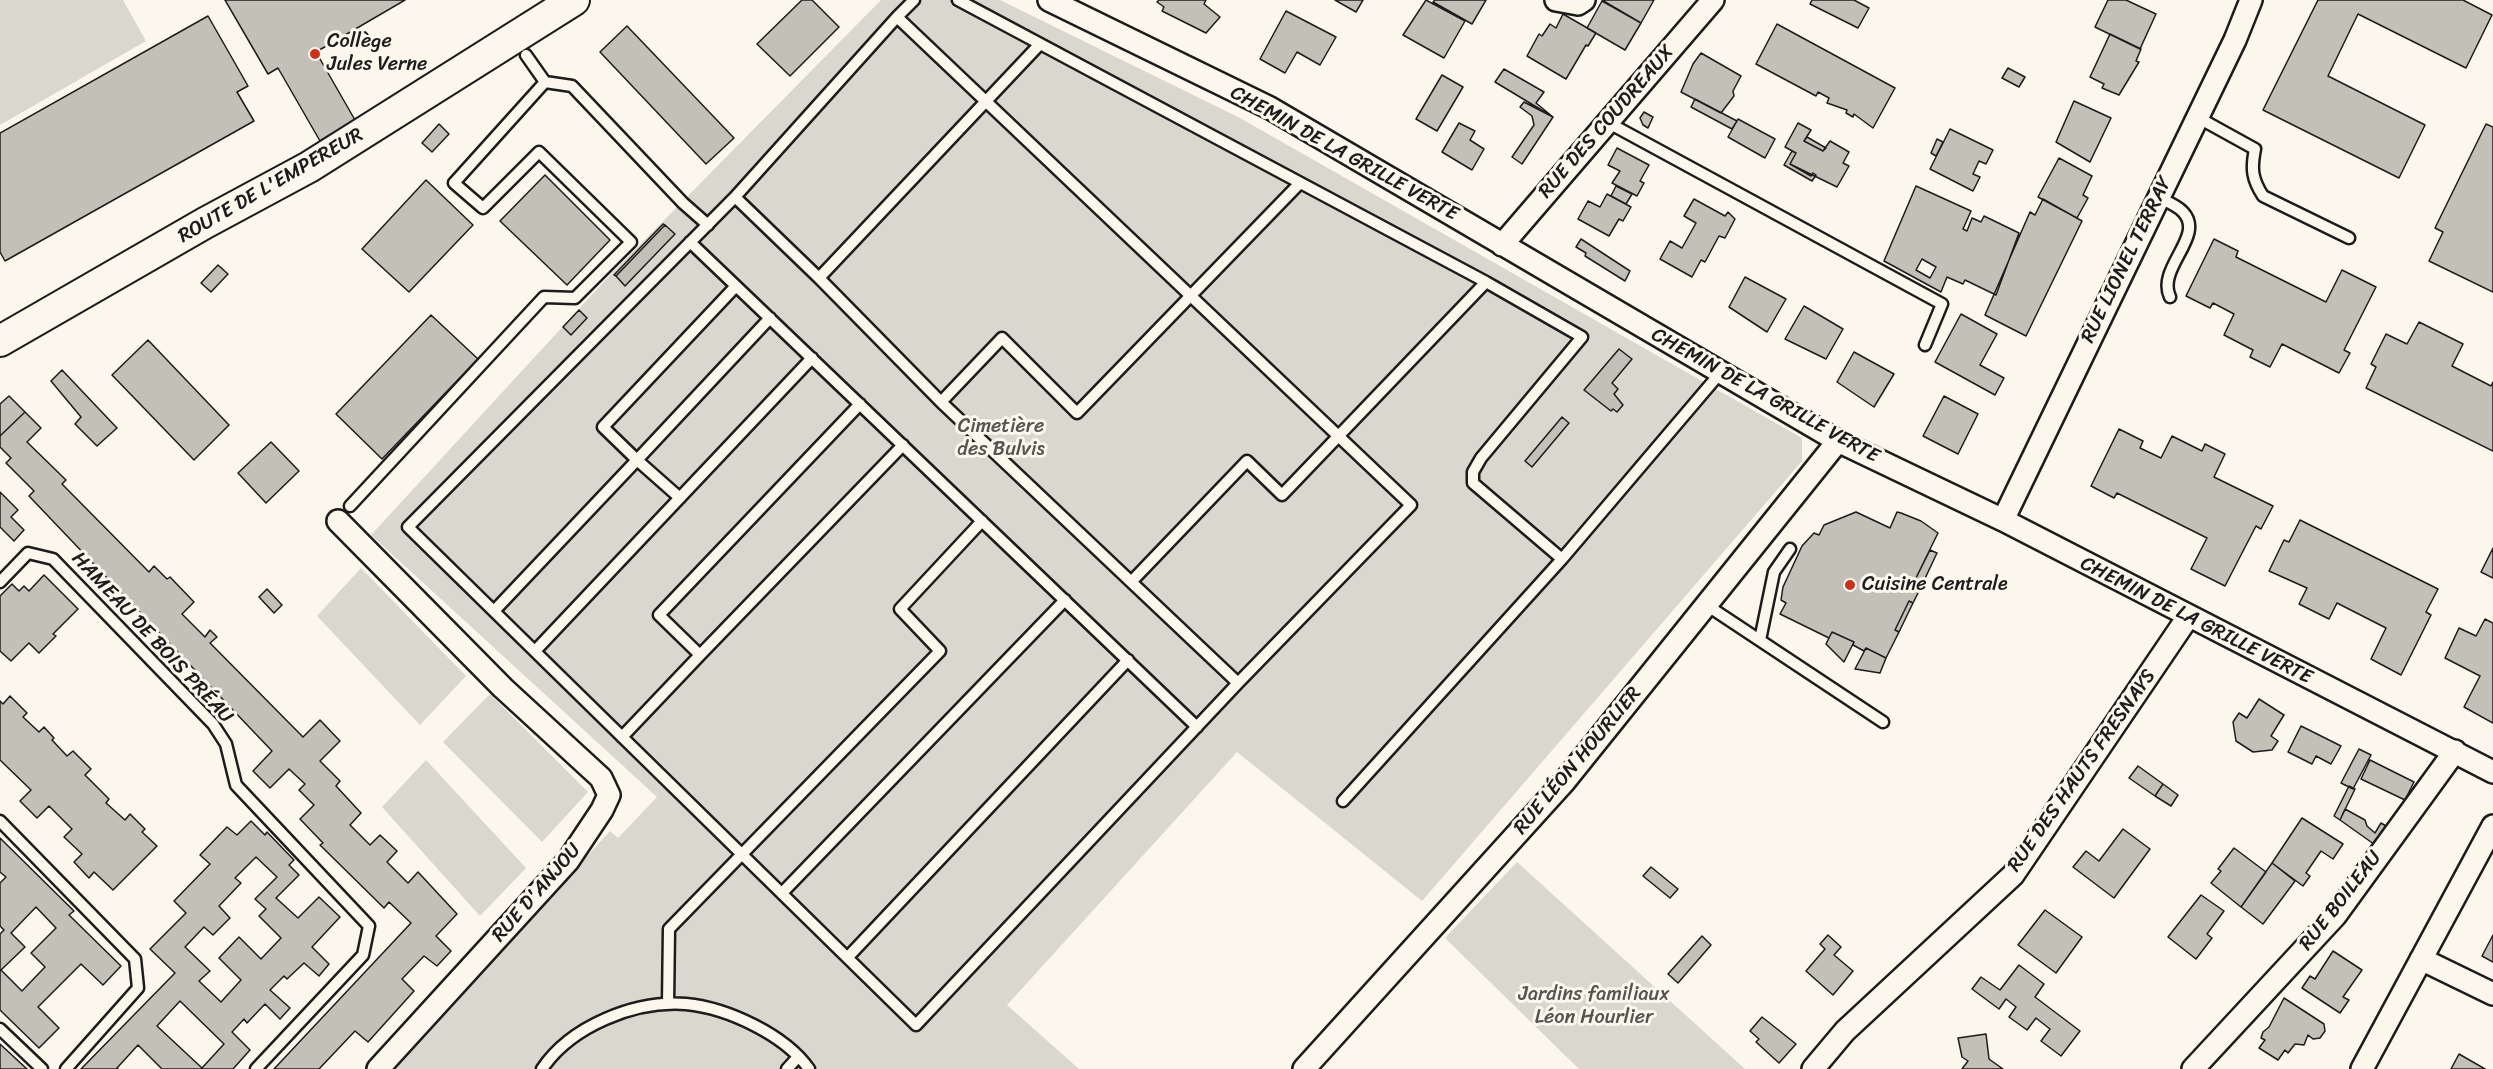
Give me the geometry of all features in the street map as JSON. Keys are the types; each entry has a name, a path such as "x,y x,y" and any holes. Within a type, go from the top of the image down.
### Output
{"main road":[{"name":"ROUTE DE L'EMPEREUR","path":"0,341 205,223 309,167 574,0"},
{"name":"ROUTE DE L'EMPEREUR","path":"537,24 588,0"}],"street":[{"name":"CHEMIN DE LA GRILLE VERTE","path":"1049,0 1270,108 1838,441 2003,520 2493,772"},
{"path":"1556,0 1578,4 1584,0"},
{"name":"RUE DES COUDREAUX","path":"1502,245 1713,0"},
{"name":"RUE LIONEL TERRAY","path":"2003,520 2157,197 2235,40 2251,0"},
{"name":"RUE LÉON HOURLIER","path":"1304,1069 1564,782 1708,606 1838,441"},
{"name":"RUE D'ANJOU","path":"344,514 503,688 601,778 609,795 602,810 568,861 378,1069"},
{"name":"RUE DES HAUTS FRESNAYS","path":"1813,1069 1845,1031 2013,874 2188,616"},
{"name":"RUE BOILEAU","path":"2193,1069 2335,916 2455,751"},
{"path":"2362,1069 2493,826"},
{"path":"2421,959 2493,994"}],"lane":[{"path":"897,17 1411,505 1238,683 916,1024 408,527 735,197 897,17 914,0"},
{"path":"958,0 1486,282 1582,337 1481,458 1473,472 1473,483 1562,559"},
{"path":"819,278 1040,44"},
{"path":"526,55 545,82 572,86 683,203 708,225"},
{"path":"344,514 544,297 575,298 631,242 539,152 483,208 454,183 545,82"},
{"path":"2197,117 2255,149 2251,168 2254,182 2263,196 2349,238"},
{"path":"1607,122 1942,304 1924,345"},
{"path":"941,402 1002,338 1077,413 1300,183"},
{"path":"735,197 819,278 941,402 1132,580 1238,683"},
{"path":"2157,197 2183,212 2189,225 2187,240 2167,277 2170,297"},
{"path":"690,242 1197,727"},
{"path":"1132,580 1247,461 1282,495 1486,282"},
{"path":"680,498 603,427 736,286"},
{"path":"494,611 770,318"},
{"path":"535,651 812,358"},
{"path":"1343,801 1562,559 1721,372"},
{"path":"700,655 659,615 860,404"},
{"path":"622,737 903,445"},
{"path":"668,1004 669,929 940,651 900,609 982,521"},
{"path":"1760,640 1767,615 1768,592 1774,572 1790,549"},
{"name":"HAMEAU DE BOIS PRÉAU","path":"0,582 28,553 53,559 213,724 226,744 236,785 369,926 363,955 256,1069"},
{"path":"782,893 1065,600"},
{"path":"1708,606 1883,722"},
{"path":"848,957 1128,660"},
{"path":"0,821 135,959 138,988 66,1069"},
{"path":"542,1069 558,1050 577,1035 625,1012 668,1004 688,1004 755,1026 775,1037 809,1069"},
{"path":"0,1029 42,1069"},
{"path":"787,1069 798,1057"}],"green space":[{"path":"0,0 123,0 146,41 0,125"},
{"name":"Cimetière des Bulvis","path":"881,0 1000,0 1240,118 1802,438 1802,461 1422,901 1237,752 1007,1005 1079,1069 392,1069 610,831 618,838 657,797 371,535 612,273"},
{"path":"361,568 466,676 420,725 317,616"},
{"path":"490,694 588,792 542,842 443,742"},
{"path":"426,760 526,868 480,916 382,807"},
{"name":"Jardins familiaux Léon Hourlier","path":"1517,862 1745,1069 1579,1069 1445,938"}],"building":[{"path":"225,0 405,0 316,52 355,120 320,141 278,68 268,74"},
{"path":"802,0 812,0 839,27 790,76 757,44"},
{"path":"1159,0 1206,0 1204,4 1220,17 1206,33 1162,11 1164,7 1157,2"},
{"path":"1335,0 1363,0 1356,12"},
{"path":"1426,0 1465,21 1444,58 1403,35"},
{"path":"1435,0 1486,0 1472,24 1433,2"},
{"path":"1602,0 1654,0 1641,23"},
{"path":"1812,0 1854,0 1869,8 1858,28 1810,4"},
{"path":"2108,0 2126,0 2156,14 2140,49 2095,27"},
{"path":"2318,0 2463,0 2492,15 2466,68 2358,14 2328,76 2425,125 2399,178 2263,110"},
{"path":"1602,1 1641,23 1625,50 1587,28"},
{"path":"1286,11 1336,37 1320,65 1297,52 1285,73 1260,59"},
{"path":"1563,14 1596,33 1588,46 1586,45 1566,79 1527,56 1539,34 1542,36 1550,24 1556,28"},
{"path":"208,16 248,86 237,92 254,121 5,261 0,252 0,133"},
{"path":"1777,24 1895,88 1873,128 1854,114 1853,117 1846,113 1847,110 1827,103 1829,98 1818,92 1816,96 1756,64"},
{"path":"627,26 734,138 706,164 600,52"},
{"path":"2110,34 2141,49 2136,61 2139,62 2119,95 2102,88 2104,84 2090,77"},
{"path":"1701,53 1741,76 1733,91 1734,96 1721,113 1681,92 1693,64"},
{"path":"2008,68 2025,77 2019,87 2002,78"},
{"path":"1504,69 1544,92 1536,103 1553,117 1495,82"},
{"path":"1442,75 1463,87 1437,131 1416,119"},
{"path":"1695,99 1737,121 1732,129 1691,107"},
{"path":"2074,101 2111,118 2090,162 2056,142"},
{"path":"1524,102 1553,117 1522,164 1512,157 1534,125 1532,116 1520,107"},
{"path":"1644,112 1653,117 1648,128 1643,125 1640,118"},
{"path":"1738,119 1775,139 1765,158 1728,137"},
{"path":"1459,123 1475,131 1470,140 1484,149 1472,170 1442,152"},
{"path":"1798,123 1811,130 1804,141 1823,151 1830,141 1849,152 1843,163 1849,166 1837,187 1790,164 1796,153 1785,147"},
{"path":"439,124 449,134 432,152 422,143"},
{"path":"2486,124 2493,127 2493,292 2429,261 2443,232 2435,228"},
{"path":"1950,129 1993,150 1986,164 1979,161 1973,174 1980,177 1973,191 1930,169"},
{"path":"1807,137 1826,148 1823,151 1804,141"},
{"path":"1937,139 1943,142 1936,156 1931,153"},
{"path":"1617,148 1649,165 1640,181 1644,183 1637,196 1612,183 1620,171 1608,165"},
{"path":"1792,151 1796,153 1790,164 1811,176 1813,173 1816,175 1812,181 1784,165"},
{"path":"2059,158 2092,176 2083,195 2088,198 2077,218 2038,197"},
{"path":"545,175 610,240 567,285 500,221"},
{"path":"426,180 473,225 409,292 362,249"},
{"path":"1616,186 1632,194 1626,204 1611,196"},
{"path":"1916,186 1971,211 1963,229 1967,231 1972,218 1981,222 1984,216 2019,233 1996,295 1965,280 1963,284 1947,277 1941,292 1884,261","holes":["1922,259 1936,267 1930,278 1916,270"]},
{"path":"1607,194 1631,207 1623,221 1619,219 1609,236 1578,219 1588,201 1600,207"},
{"path":"1694,199 1725,216 1728,212 1735,219 1725,238 1719,236 1705,262 1701,260 1692,277 1660,259 1670,241 1682,248 1696,223 1684,216"},
{"path":"2043,199 2082,221 2026,336 1985,315 2030,212 2035,215"},
{"path":"663,224 665,225 616,276 614,275"},
{"path":"665,225 675,234 625,286 616,276"},
{"path":"1581,239 1630,271 1625,281 1585,256 1586,253 1576,247"},
{"path":"2214,239 2238,251 2236,257 2326,302 2342,270 2376,287 2344,350 2350,353 2339,373 2282,344 2270,367 2250,357 2253,350 2224,335 2234,314 2213,303 2210,308 2186,296"},
{"path":"218,265 228,274 211,292 201,283"},
{"path":"1745,277 1786,299 1767,332 1729,307"},
{"path":"1804,306 1843,329 1826,359 1785,339"},
{"path":"579,310 587,318 571,335 563,327"},
{"path":"1961,314 1997,334 1980,365 2004,378 1995,395 1935,362"},
{"path":"431,315 478,359 382,459 336,414"},
{"path":"2419,322 2463,344 2452,366 2491,386 2493,382 2493,451 2366,388 2376,367 2371,364 2386,334 2407,344"},
{"path":"148,340 229,425 194,460 112,375"},
{"path":"1619,349 1632,359 1612,383 1618,389 1614,394 1623,405 1617,412 1613,409 1611,411 1584,390"},
{"path":"1854,352 1894,374 1874,407 1837,382"},
{"path":"62,370 117,428 97,446 75,424 81,417 51,381"},
{"path":"9,396 25,412 0,436 0,404"},
{"path":"1944,396 1978,414 1958,454 1923,436"},
{"path":"25,412 41,428 27,442 66,480 62,484 149,572 154,566 167,579 170,577 194,602 182,614 205,637 210,630 217,637 210,643 303,737 320,720 340,741 320,761 340,781 336,786 361,813 350,825 370,845 380,835 397,851 387,862 408,883 418,872 457,914 436,936 451,951 437,966 424,956 402,979 414,991 368,1042 355,1031 319,1069 274,1069 411,923 389,902 384,908 320,845 323,843 300,819 314,805 299,790 305,784 289,769 270,788 253,771 272,751 29,496 34,491 6,463 11,458 0,447 0,436"},
{"path":"1562,417 1569,423 1532,467 1525,461"},
{"path":"2119,429 2143,441 2140,448 2161,458 2172,436 2202,451 2205,444 2225,454 2214,477 2273,506 2261,529 2256,526 2225,586 2191,569 2207,538 2117,493 2114,498 2091,486"},
{"path":"271,442 299,471 266,503 238,473"},
{"path":"0,492 18,510 11,517 24,530 14,541 0,527"},
{"name":"Cuisine Centrale","path":"1856,512 1890,528 1897,512 1901,513 1921,521 1938,533 1913,584 1921,587 1913,603 1909,601 1895,630 1899,632 1886,658 1866,648 1864,651 1853,645 1854,642 1832,632 1829,638 1780,614 1786,603 1781,600 1783,587 1802,546 1814,533 1819,535 1824,525"},
{"path":"2300,520 2438,589 2426,612 2431,615 2401,675 2371,659 2386,628 2337,603 2329,619 2299,604 2307,588 2269,571 2284,540 2289,542"},
{"path":"2493,548 2493,578 2481,572"},
{"path":"1930,550 1937,553 1921,587 1913,584"},
{"path":"44,575 78,609 53,634 56,636 39,653 29,643 11,661 0,651 0,596 12,584 19,591 24,586 29,591"},
{"path":"267,589 282,605 274,613 259,597"},
{"path":"1909,601 1913,603 1899,632 1895,630"},
{"path":"2485,619 2493,623 2493,723 2464,707 2480,676 2445,658 2459,628 2476,636"},
{"path":"1832,632 1854,642 1844,662 1826,644"},
{"path":"1866,648 1886,658 1880,673 1855,669"},
{"path":"10,696 27,713 23,717 39,732 44,727 54,738 52,740 67,756 73,751 91,769 85,775 109,799 106,803 125,820 130,814 145,829 142,832 157,846 113,890 94,872 89,878 74,862 82,854 64,837 72,829 49,806 37,818 20,801 31,790 0,760 0,701 3,704"},
{"path":"2259,699 2284,715 2271,736 2278,741 2272,750 2253,752 2236,741 2233,722 2239,713 2247,718"},
{"path":"2301,726 2341,746 2331,764 2316,756 2312,764 2288,752"},
{"path":"2359,749 2371,755 2353,789 2341,783"},
{"path":"2370,760 2414,782 2405,800 2361,779"},
{"path":"2138,766 2163,784 2155,796 2129,778"},
{"path":"2163,784 2178,795 2171,806 2155,796"},
{"path":"2349,786 2355,789 2340,820 2334,816"},
{"path":"2345,809 2365,820 2367,826 2375,833 2381,823 2391,829 2378,847 2340,820"},
{"path":"2302,818 2343,844 2333,859 2321,851 2306,873 2310,876 2303,886 2272,863"},
{"path":"251,821 265,835 267,832 294,860 289,865 299,875 276,898 298,918 319,897 340,917 312,947 329,964 319,976 304,963 287,979 284,976 270,990 290,1008 280,1019 265,1004 247,1023 244,1019 232,1032 250,1050 233,1069 162,1069 138,1045 118,1069 81,1069 175,973 150,949 186,913 174,901 210,864 200,855 227,827 237,835","holes":["256,857 277,877 255,899 266,909 259,916 281,938 261,959 239,937 219,958 241,980 221,1002 199,981 210,971 185,947 204,927 213,935 230,918 219,906 241,883 235,878","180,1001 224,1044 202,1068 157,1026"]},
{"path":"2123,829 2150,849 2114,898 2073,867 2086,851 2099,861"},
{"path":"0,838 74,911 69,915 121,966 103,985 81,964 38,1007 59,1028 39,1048 0,1010 0,934 4,930 0,926 0,883 6,877 0,872","holes":["36,907 56,928 31,953 45,967 22,991 1,970 25,947 11,933"]},
{"path":"2234,848 2266,872 2241,907 2211,883 2221,871 2218,869"},
{"path":"2272,863 2295,881 2263,924 2241,907"},
{"path":"1651,867 1678,889 1670,898 1643,876"},
{"path":"2201,895 2224,911 2207,934 2212,938 2196,959 2168,937"},
{"path":"2045,910 2082,937 2056,973 2018,945"},
{"path":"1828,935 1841,947 1834,955 1853,971 1833,995 1806,971 1825,949 1820,944"},
{"path":"2493,935 2493,962 2482,956"},
{"path":"1702,936 1711,945 1678,983 1668,974"},
{"path":"2333,951 2362,970 2343,997 2349,1000 2340,1013 2302,988 2310,976 2315,979"},
{"path":"2019,965 2044,984 2035,997 2080,1031 2061,1056 2041,1041 2050,1029 2036,1018 2027,1030 2009,1017 2016,1007 2006,999 1999,1009 1972,989 1981,977 2000,990"},
{"path":"2284,998 2324,1024 2325,1031 2320,1038 2313,1039 2308,1035 2304,1045 2295,1044 2288,1053 2285,1050 2278,1060 2259,1048 2265,1040 2261,1038 2263,1032 2269,1027"},
{"path":"1762,1017 1796,1044 1779,1063 1756,1042 1759,1039 1750,1031"},
{"path":"1986,1034 1989,1059 2003,1069 1962,1069 1968,1061 1962,1057 1958,1038"},
{"path":"0,1044 27,1069 0,1069"},
{"path":"2459,1054 2485,1069 2451,1069"}],"place":[{"name":"Collège Jules Verne","path":"315,54"},
{"name":"Cuisine Centrale","path":"1850,585"}]}
